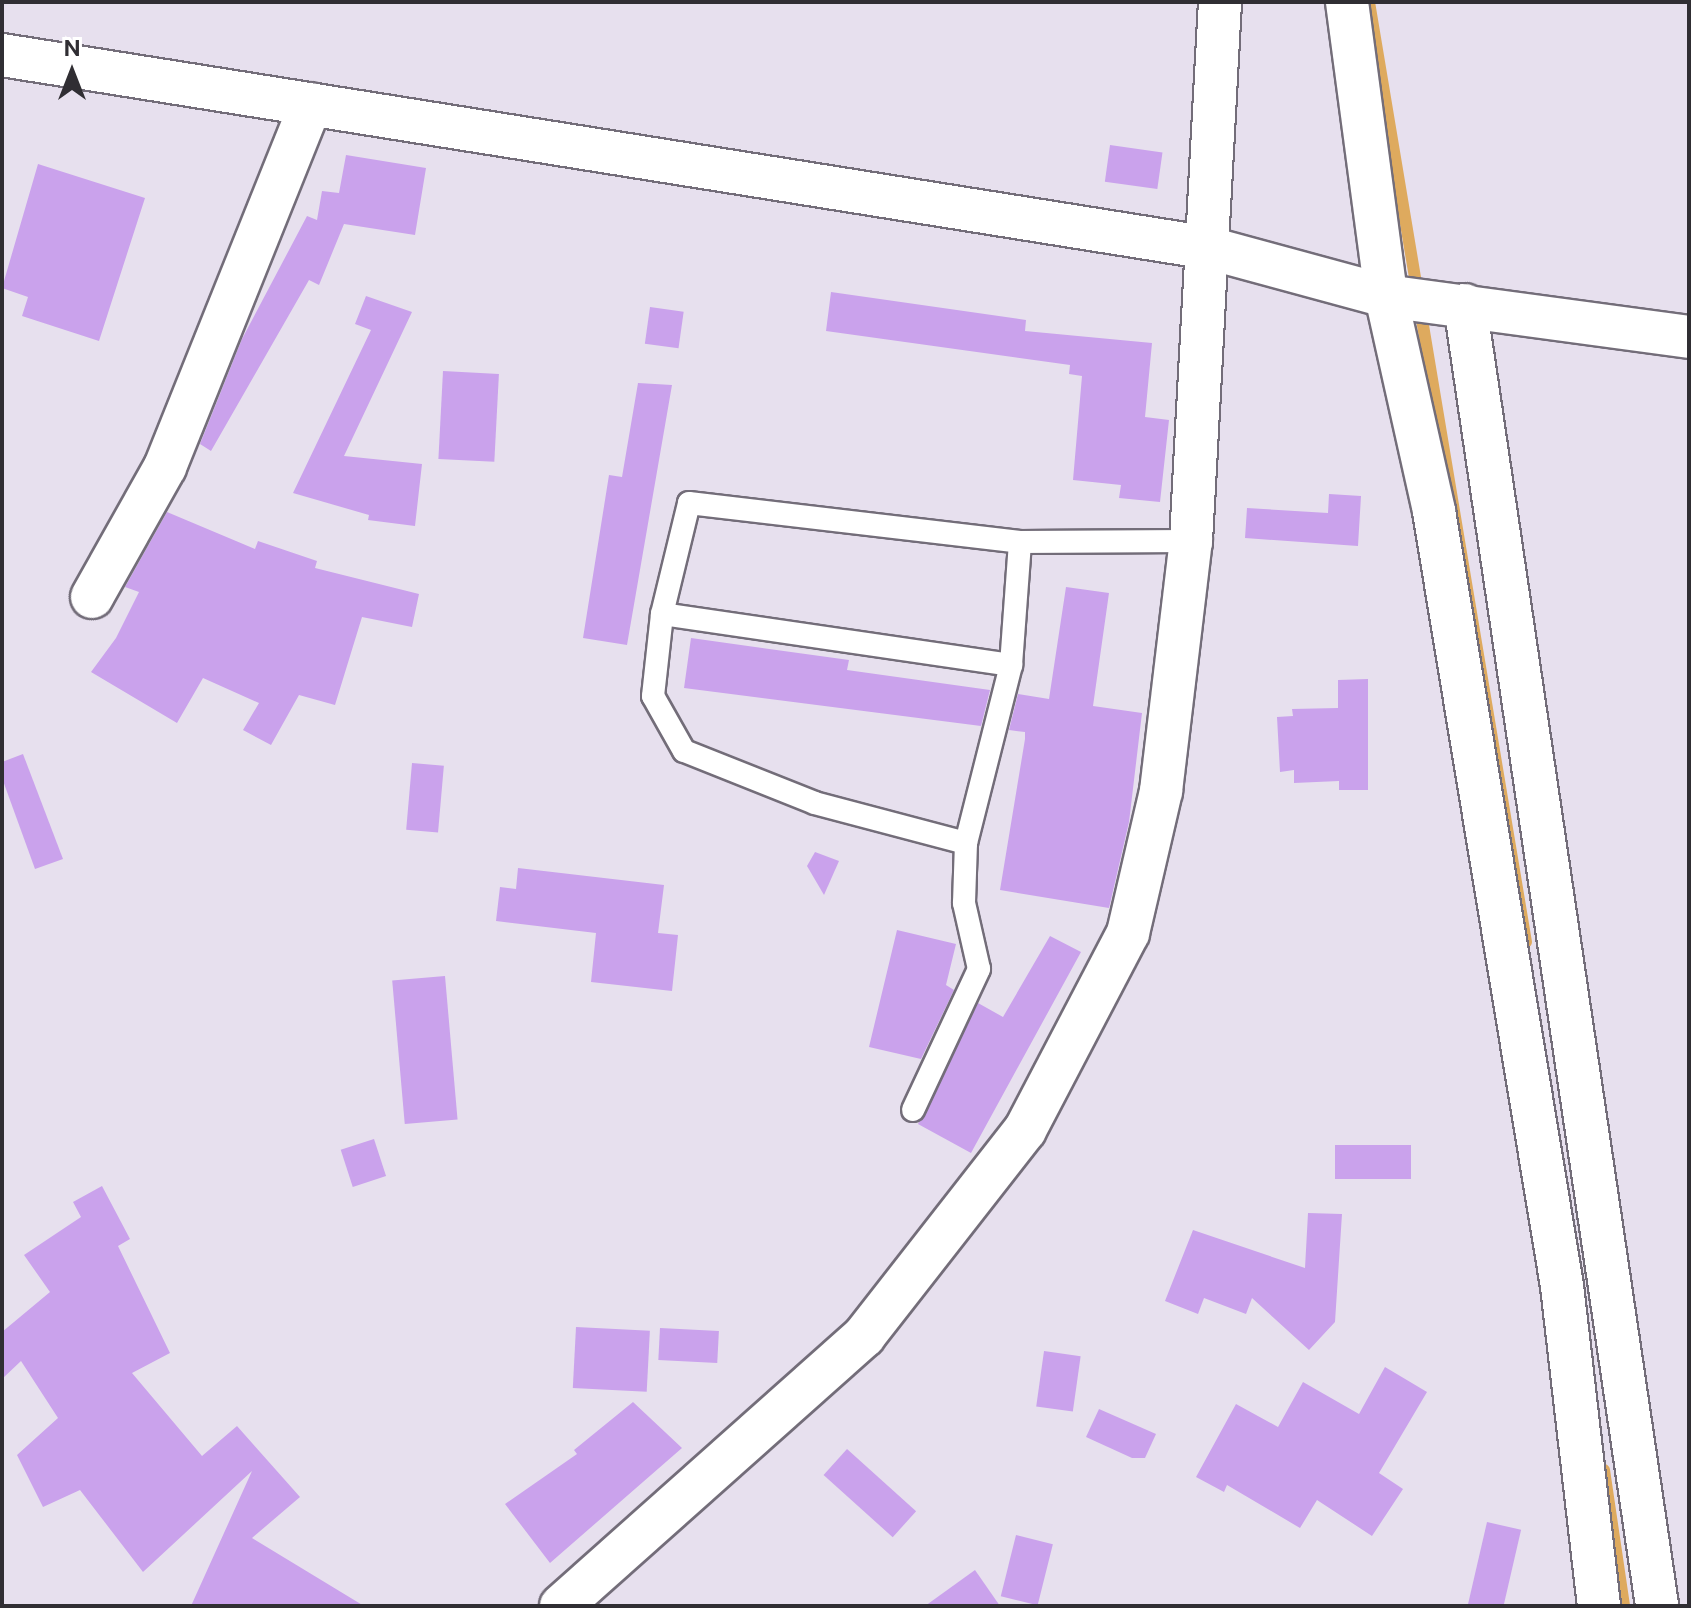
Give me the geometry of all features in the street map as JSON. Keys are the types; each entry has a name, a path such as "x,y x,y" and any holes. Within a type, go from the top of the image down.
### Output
{"street":[{"path":"561,1606 864,1336 1025,1130 1128,933 1161,791 1191,541 1220,2"},
{"path":"1347,2 1386,296 1434,511 1500,894 1562,1286 1599,1606"},
{"path":"2,55 1209,248 1386,296 1689,337"},
{"path":"92,597 165,467 311,104"},
{"path":"1465,305 1657,1606"}],"lane":[{"path":"966,843 815,803 684,751 653,696 662,614 689,503 1020,542 1191,541"},
{"path":"913,1110 979,969 964,903 966,843 1011,665 1020,542"},
{"path":"662,614 1011,665"}],"building":[{"path":"1110,145 1162,152 1157,189 1105,182"},
{"path":"346,155 426,168 415,235 344,224 319,285 309,280 211,451 200,444 242,339 307,216 317,220 322,191 339,193"},
{"path":"38,164 145,198 99,341 22,316 28,297 2,288"},
{"path":"831,292 1026,320 1025,331 1152,343 1145,417 1169,420 1160,502 1119,498 1121,485 1073,480 1082,376 1069,374 1070,365 826,331"},
{"path":"366,296 412,312 344,456 422,464 415,526 368,520 369,515 293,493 371,330 355,324"},
{"path":"650,307 684,312 679,348 645,344"},
{"path":"443,371 499,374 494,462 438,459"},
{"path":"638,383 672,385 627,645 583,638 609,475 622,477"},
{"path":"1329,494 1361,496 1358,546 1245,538 1247,508 1328,513"},
{"path":"167,512 255,549 258,541 317,561 315,568 419,594 412,627 362,617 335,705 299,695 271,745 243,730 259,703 203,678 177,723 91,672 116,638 139,592 125,587"},
{"path":"1066,587 1109,593 1093,706 1142,713 1129,822 1109,908 1000,890 1025,739 1025,732 1009,730 1018,694 1049,699"},
{"path":"691,638 849,660 847,670 990,690 981,726 684,688"},
{"path":"1368,679 1368,790 1339,790 1339,781 1294,783 1294,770 1280,772 1277,717 1293,716 1292,709 1338,708 1338,680"},
{"path":"23,754 63,859 35,869 2,778 2,762"},
{"path":"412,763 444,766 438,833 406,830"},
{"path":"815,852 839,861 824,895 807,866"},
{"path":"518,868 664,885 658,933 678,935 672,991 591,982 596,933 496,921 500,887 516,889"},
{"path":"897,930 956,944 946,985 954,990 921,1059 869,1047"},
{"path":"1050,936 1081,952 971,1153 918,1124 978,1003 1003,1017"},
{"path":"445,976 458,1119 405,1124 392,981"},
{"path":"374,1139 386,1176 353,1187 341,1150"},
{"path":"1335,1145 1411,1145 1411,1179 1335,1179"},
{"path":"102,1186 130,1239 118,1246 170,1353 132,1373 202,1456 237,1426 300,1497 252,1538 364,1606 191,1606 252,1471 143,1572 80,1490 43,1507 17,1455 58,1418 21,1361 2,1379 2,1332 50,1292 24,1255 81,1217 73,1202"},
{"path":"1308,1213 1342,1214 1335,1322 1309,1350 1252,1298 1246,1314 1204,1298 1198,1314 1165,1301 1193,1230 1305,1268"},
{"path":"576,1327 650,1331 647,1392 573,1388"},
{"path":"660,1328 719,1331 717,1363 658,1360"},
{"path":"1044,1351 1081,1356 1073,1412 1036,1406"},
{"path":"1385,1367 1427,1392 1379,1473 1403,1489 1372,1536 1317,1500 1300,1528 1227,1485 1224,1492 1196,1477 1236,1404 1278,1427 1303,1382 1359,1414"},
{"path":"633,1402 682,1448 550,1563 505,1504 577,1454 574,1450"},
{"path":"1099,1409 1156,1434 1145,1458 1132,1458 1086,1437"},
{"path":"847,1449 916,1511 893,1537 824,1475"},
{"path":"1487,1522 1521,1530 1504,1606 1468,1606"},
{"path":"1016,1535 1053,1544 1038,1605 1001,1596"},
{"path":"975,1570 1000,1606 925,1606"}],"waterway":[{"path":"1369,2 1526,942"},
{"path":"1604,1470 1624,1606"}]}
